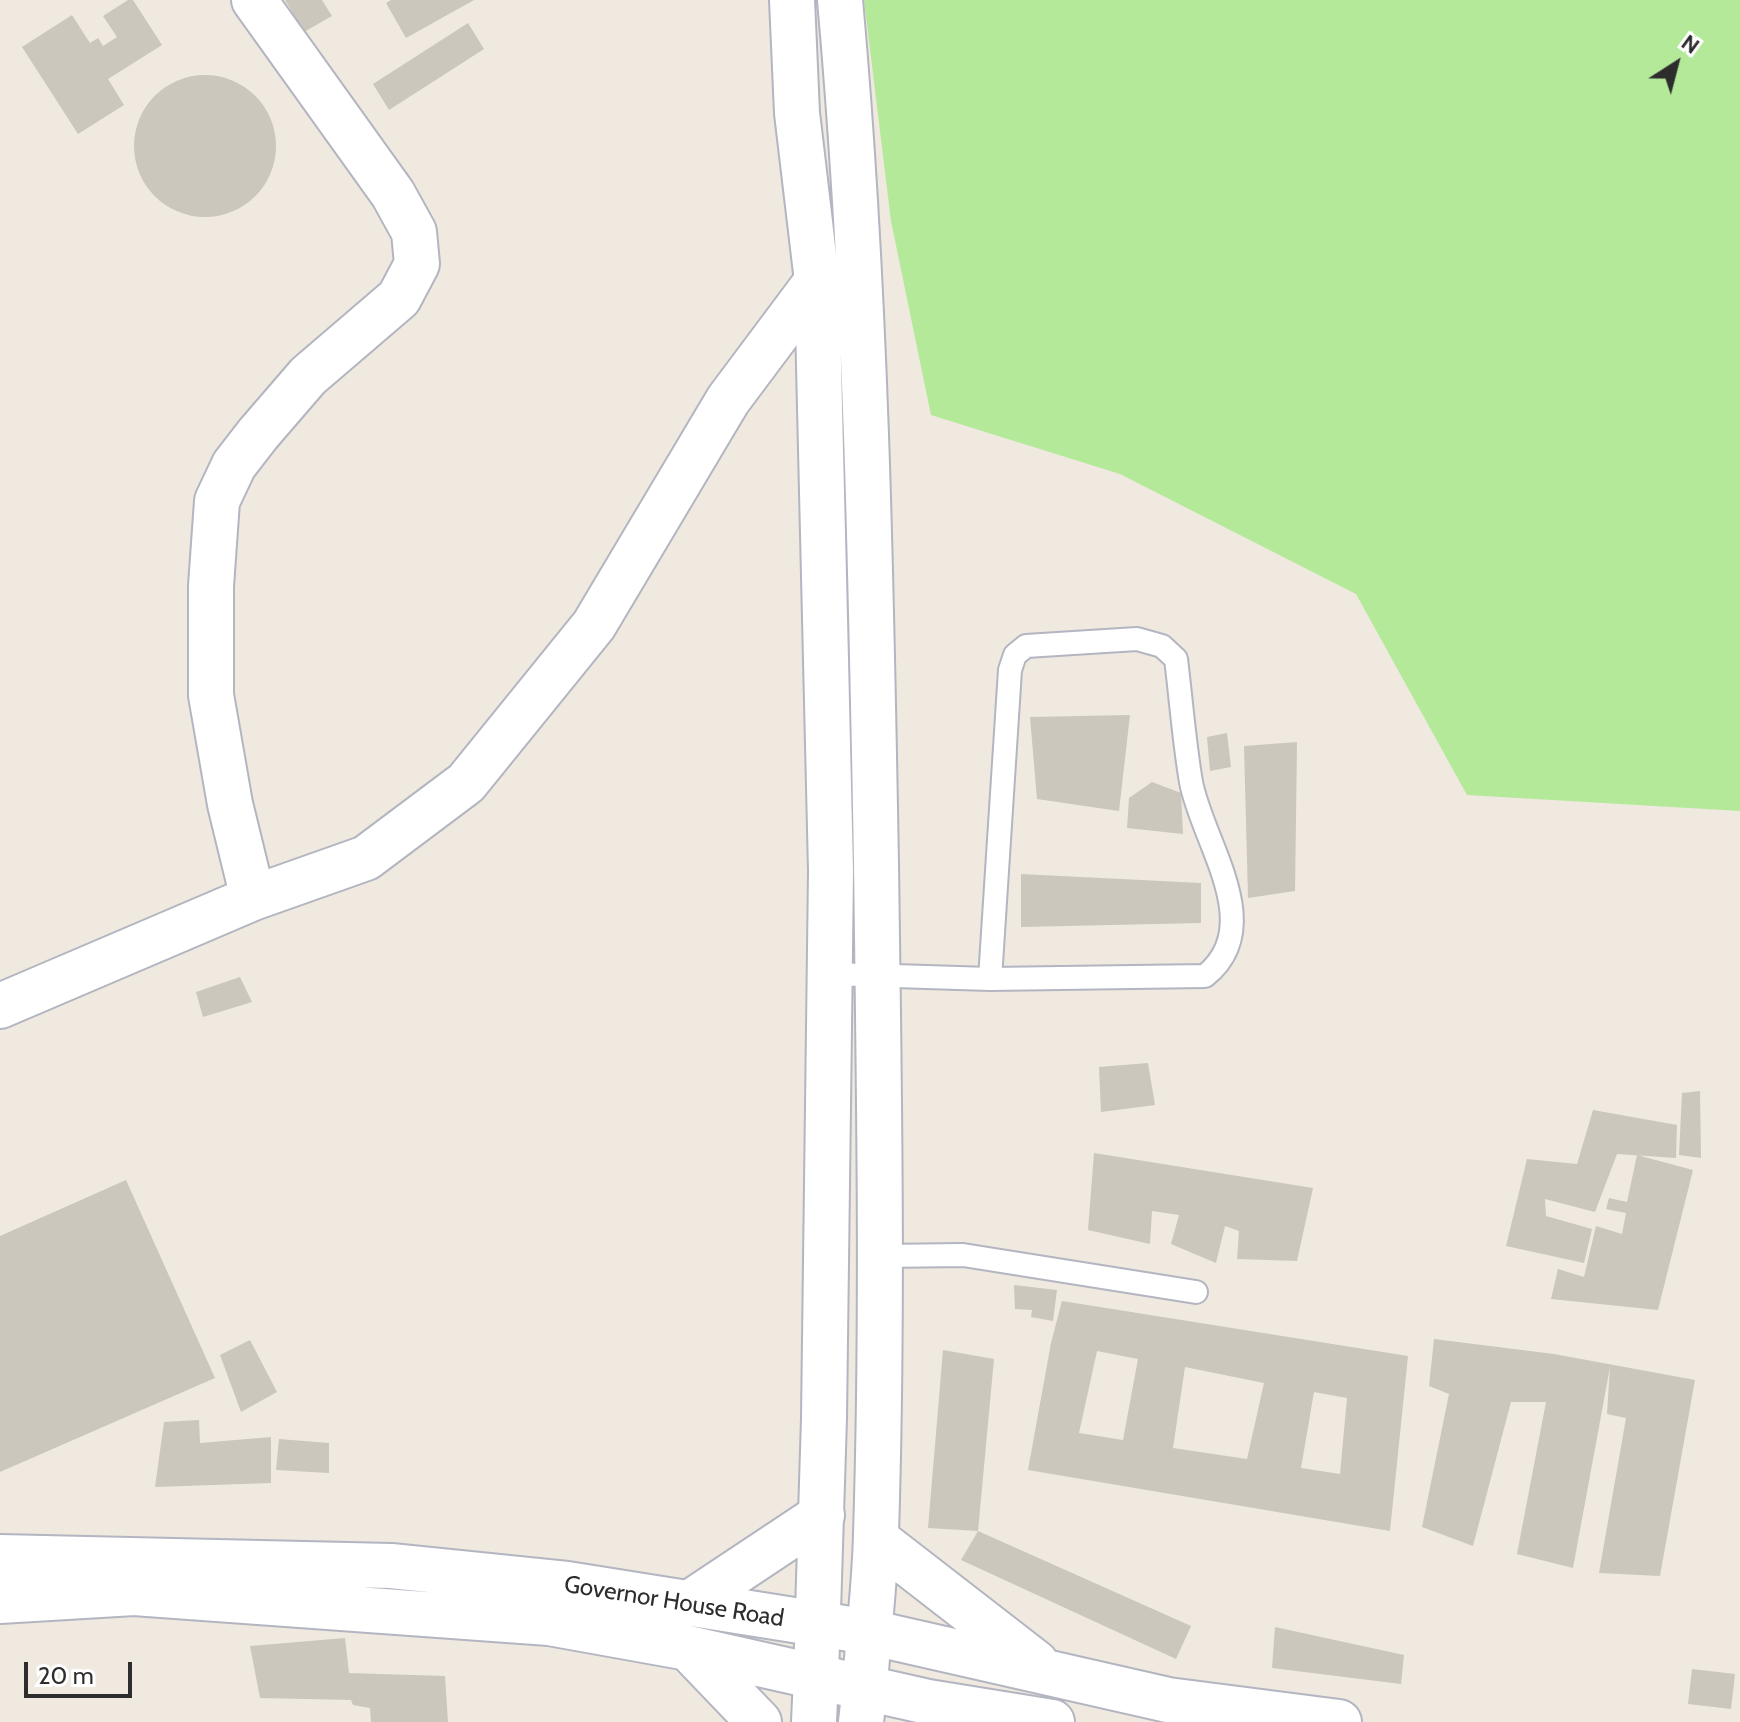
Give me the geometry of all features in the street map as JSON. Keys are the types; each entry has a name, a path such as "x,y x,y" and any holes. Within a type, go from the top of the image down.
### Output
{"street":[{"path":"253,898 230,804 211,695 211,586 217,501 234,465 258,434 308,376 399,298 417,264 414,232 393,194 254,0"},
{"path":"792,0 797,113 817,281 825,511 830,974 820,1625 814,1722"},
{"path":"840,0 852,133 863,363 881,1256 876,1539 863,1704"},
{"path":"0,1006 253,898 366,858 466,783 594,625 728,400 817,281"},
{"path":"691,1602 822,1515"},
{"path":"876,1539 1048,1672"},
{"name":"Governor House Road","path":"0,1557 391,1566 691,1602 869,1632 1168,1700 1339,1722"},
{"name":"Governor House Road","path":"0,1601 134,1593 549,1623 688,1648 816,1676 863,1704 928,1702 1052,1722"},
{"path":"688,1648 759,1722"}],"lane":[{"path":"830,974 877,978 990,979 1205,976 1221,964 1231,939 1232,908 1192,784 1176,659 1162,646 1137,639 1026,646 1015,655 1010,670 990,979"},
{"path":"881,1256 963,1255 1196,1292"}],"green space":[{"path":"864,0 1740,0 1740,811 1467,795 1356,594 1120,474 931,415 891,221"}],"building":[{"path":"133,0 162,45 108,79 124,105 78,134 22,47 72,15 90,43 98,38 103,46 117,37 103,16"},
{"path":"285,0 322,0 332,16 304,32"},
{"path":"391,0 474,0 406,38 386,3"},
{"path":"468,23 484,49 389,110 373,84"},
{"path":"205,75 232,81 255,96 270,119 276,146 270,173 255,196 232,211 205,217 178,211 155,196 140,173 134,146 140,119 155,96 178,81"},
{"path":"1130,715 1119,811 1037,799 1030,717"},
{"path":"1227,733 1231,767 1210,771 1207,737"},
{"path":"1297,742 1295,891 1248,898 1244,746"},
{"path":"1152,782 1181,793 1183,834 1127,828 1129,798"},
{"path":"1021,874 1201,883 1201,923 1021,927"},
{"path":"240,977 252,1002 203,1017 196,992"},
{"path":"1148,1063 1155,1105 1101,1112 1099,1067"},
{"path":"1700,1091 1701,1158 1679,1155 1682,1093"},
{"path":"1593,1110 1677,1125 1676,1158 1617,1154 1595,1212 1545,1199 1546,1216 1592,1229 1584,1263 1506,1246 1527,1159 1577,1164"},
{"path":"1094,1153 1313,1188 1297,1261 1237,1259 1239,1231 1225,1226 1216,1263 1171,1244 1179,1215 1152,1211 1150,1244 1088,1230"},
{"path":"1637,1155 1693,1170 1658,1310 1551,1299 1558,1269 1584,1277 1596,1226 1622,1234 1626,1213 1606,1209 1609,1198 1627,1202"},
{"path":"126,1180 215,1378 0,1472 0,1236"},
{"path":"1014,1285 1057,1290 1053,1321 1031,1317 1032,1310 1015,1309"},
{"path":"1062,1301 1408,1356 1390,1531 1028,1470 1051,1343","holes":["1097,1351 1138,1359 1123,1440 1079,1433","1185,1367 1264,1383 1247,1459 1173,1448","1314,1392 1347,1398 1340,1474 1301,1468"]},
{"path":"1434,1339 1554,1354 1695,1380 1660,1576 1599,1573 1626,1418 1607,1414 1610,1367 1573,1568 1517,1554 1546,1402 1511,1402 1473,1546 1422,1527 1449,1394 1429,1386"},
{"path":"250,1340 277,1392 241,1412 220,1355"},
{"path":"943,1350 994,1359 978,1531 928,1528"},
{"path":"199,1420 200,1443 271,1437 271,1483 155,1487 164,1422"},
{"path":"279,1439 329,1443 329,1473 276,1470"},
{"path":"978,1531 1191,1626 1176,1659 961,1560"},
{"path":"1275,1627 1404,1655 1401,1684 1272,1668"},
{"path":"345,1638 349,1673 445,1676 448,1722 371,1722 370,1708 353,1705 351,1700 260,1698 250,1646"},
{"path":"1692,1669 1735,1674 1731,1709 1688,1704"}]}
